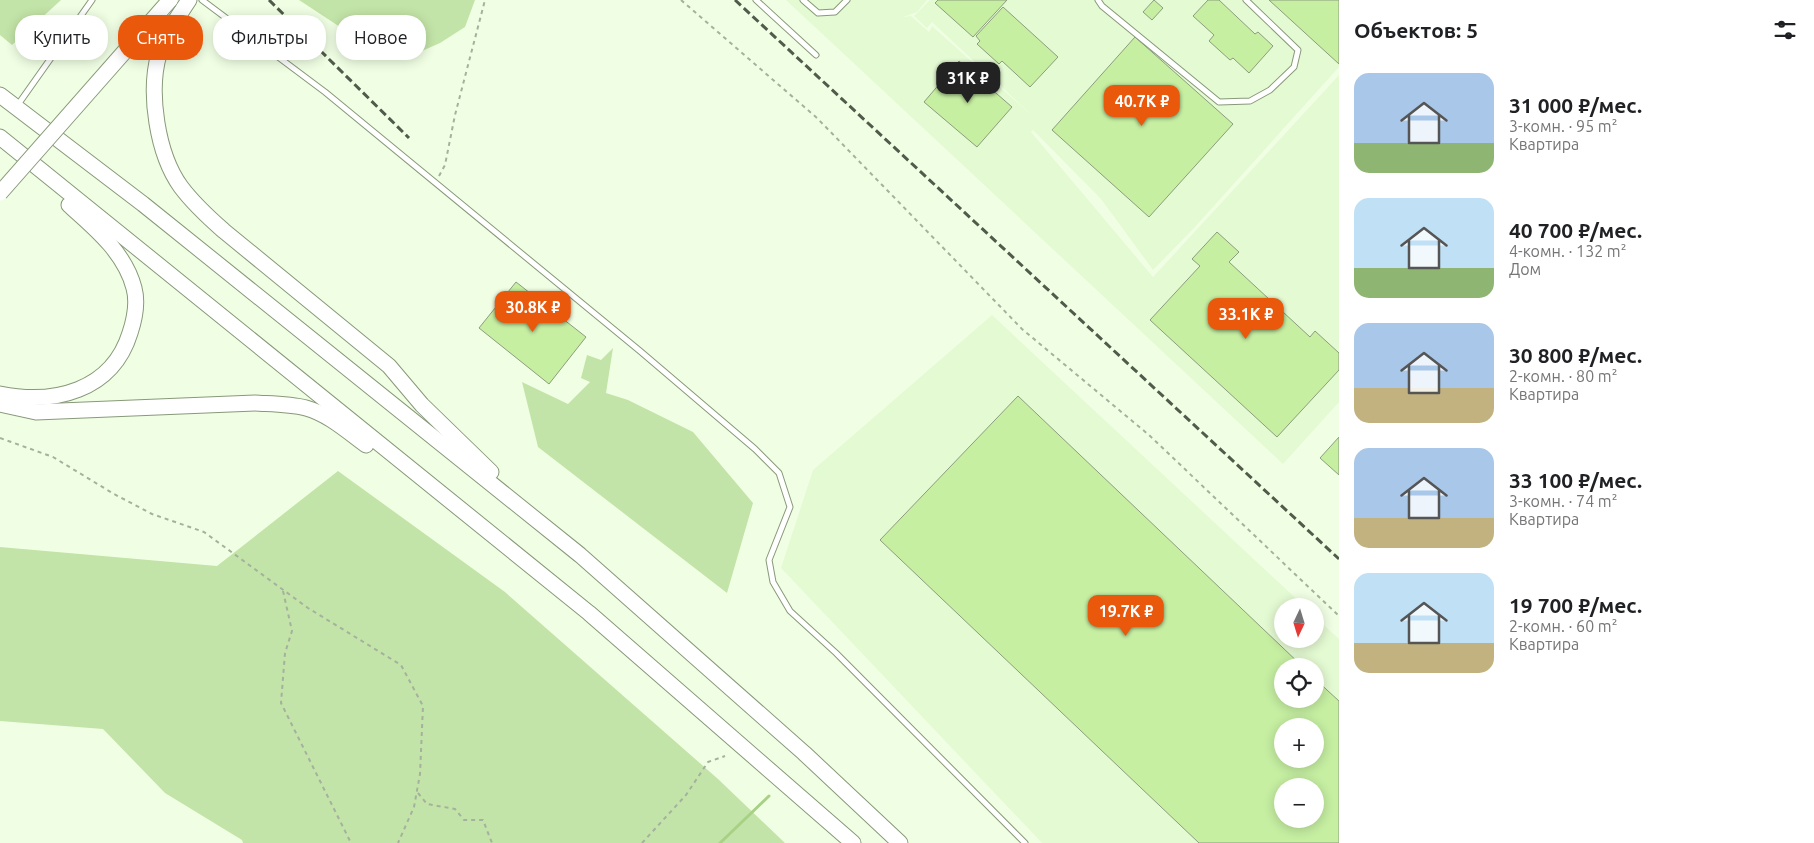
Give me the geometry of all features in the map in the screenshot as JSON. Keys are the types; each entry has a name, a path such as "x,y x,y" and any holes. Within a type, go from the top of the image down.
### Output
{"main road":[{"path":"0,193 170,0"},
{"path":"189,0 166,38 160,53 155,77 158,123 171,168 180,185 201,210 389,366 422,405 580,555 804,752 900,843"},
{"path":"0,95 143,204 580,555"},
{"path":"0,137 589,613 853,843"},
{"path":"0,142 103,235 125,268 133,286 136,300 131,331 126,347 100,378 82,389 49,398 19,398 0,394"},
{"path":"0,404 36,412 255,402 305,408 325,416 438,492"}],"lane":[{"path":"16,108 92,0"},
{"path":"202,0 324,92 640,351 755,449 779,474 790,507 769,560 773,582 790,611 836,653 1025,843"},
{"path":"756,0 816,55"},
{"path":"803,0 818,14 835,12 847,0"},
{"path":"1098,0 1102,6 1219,102 1250,100 1270,90 1294,67 1298,50 1246,0"}],"path":[{"path":"435,184 445,165 455,115 485,0"},
{"path":"681,0 817,118 1022,329 1148,435 1339,616"},
{"path":"0,438 53,457 114,494 152,514 204,532 308,608 401,665 423,706 420,774 414,807 398,843"},
{"path":"283,590 292,631 284,653 281,703 351,843"},
{"path":"642,843 686,795 708,762 726,756"},
{"path":"418,793 427,804 455,809 464,820 483,820 492,843"}],"shaded area":[{"path":"0,0 61,0 45,15 15,15 15,42 12,45 0,35"},
{"path":"299,0 475,0 465,27 440,43 426,49 426,15 336,15 336,24 326,18 326,15 322,15"},
{"path":"786,0 927,0 917,12 903,17 911,16 929,32 932,26 1039,122 932,22 927,28 914,16 930,0 1339,0 1339,67 1194,228 1153,270 1101,199 1033,130 1031,132 1153,277 1339,75 1339,402 1283,464"},
{"path":"992,315 1295,598 1274,598 1274,648 1324,648 1324,625 1339,639 1339,843 1042,843 781,568 813,470"},
{"path":"613,348 606,393 628,400 693,432 753,503 727,593 538,447 522,382 568,404 590,382 581,378 587,355 601,360"},
{"path":"338,471 505,592 718,779 785,843 243,843 242,840 165,793 103,729 0,721 0,547 217,566"}],"building":[{"path":"938,0 1007,0 973,37 935,3"},
{"path":"1154,0 1163,8 1152,20 1143,12"},
{"path":"1208,0 1219,0 1255,34 1258,32 1273,46 1249,73 1233,58 1230,60 1209,41 1214,35 1193,16"},
{"path":"1269,0 1339,0 1339,64"},
{"path":"1003,7 1058,57 1030,87 1002,61 999,64 977,44 980,41 976,36"},
{"path":"1135,37 1233,124 1149,217 1052,130"},
{"path":"959,61 1012,107 977,147 924,102"},
{"path":"1217,232 1239,252 1229,262 1310,337 1315,331 1339,353 1339,370 1277,437 1150,320 1200,266 1192,259"},
{"path":"516,282 586,337 549,384 479,328"},
{"path":"1018,396 1274,639 1274,648 1283,648 1294,658 1274,658 1274,708 1324,708 1324,687 1339,701 1339,843 1199,843 880,540"},
{"path":"1339,437 1339,475 1320,458"}],"waterway":[{"path":"720,843 769,796"}],"railway":[{"path":"269,0 409,138"},
{"path":"735,0 1339,559"}]}
